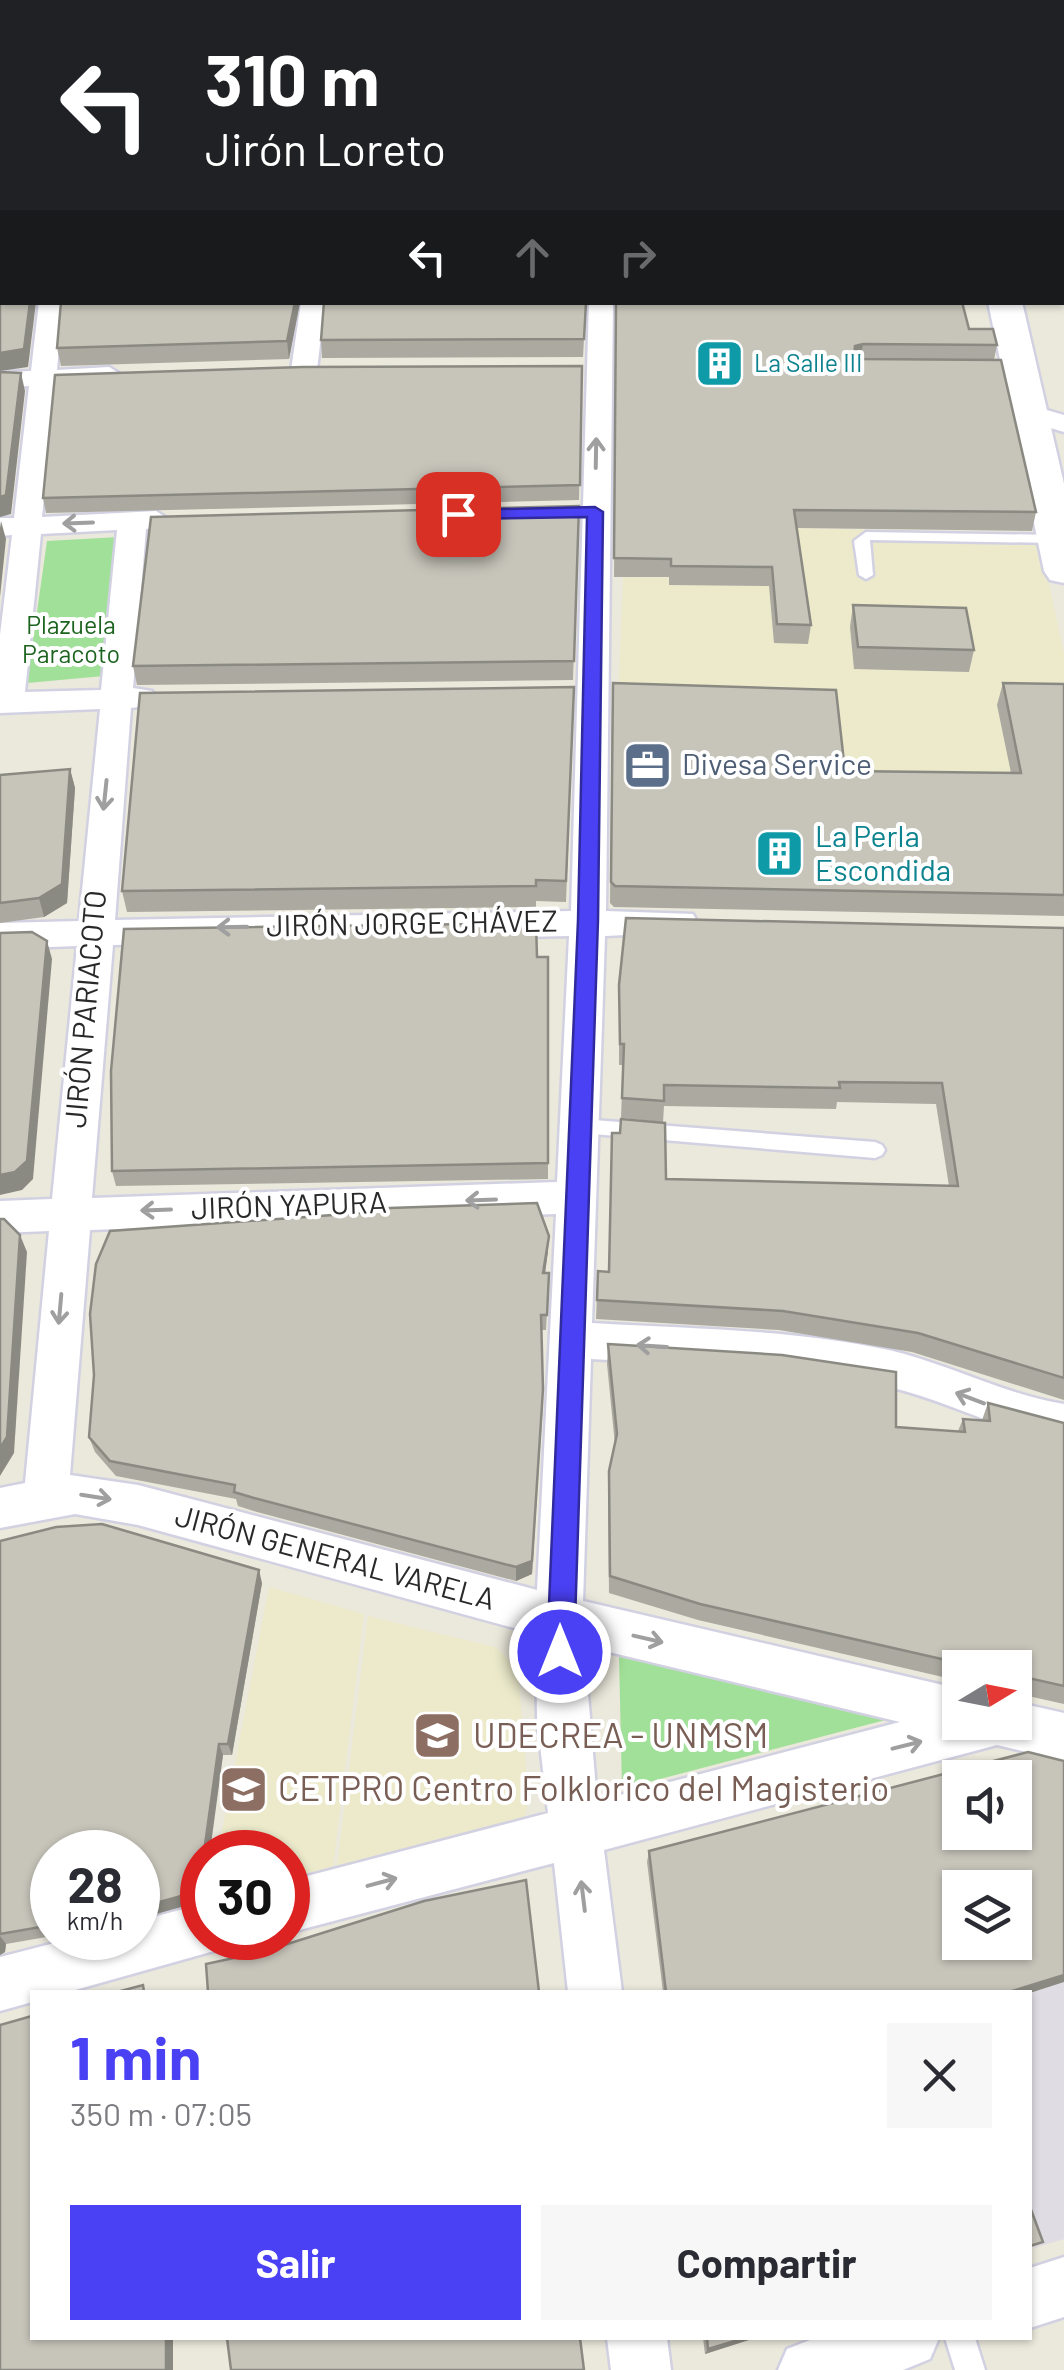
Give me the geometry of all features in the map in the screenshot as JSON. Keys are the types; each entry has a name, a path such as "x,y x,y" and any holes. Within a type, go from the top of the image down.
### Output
{"main road":[{"path":"1006,305 1044,392"},
{"path":"1041,305 1044,392 1060,555"}],"street":[{"path":"50,305 44,378 15,526 4,703 173,698"},
{"path":"304,370 313,305"},
{"path":"595,1990 562,1719 559,1618 588,920 574,694 586,512 589,369 600,305"},
{"path":"0,380 134,374"},
{"path":"15,526 186,520"},
{"name":"JIRÓN PARIACOTO","path":"46,1497 92,930 132,521"},
{"name":"JIRÓN JORGE CHÁVEZ","path":"0,936 92,930 588,920 707,924"},
{"name":"JIRÓN YAPURA","path":"0,1217 578,1197"},
{"path":"572,1340 837,1358 895,1370 1008,1413 1064,1423"},
{"name":"JIRÓN GENERAL VARELA","path":"0,1508 75,1494 138,1505 559,1618 942,1709"},
{"path":"1032,1730 1064,1737"},
{"path":"310,1901 942,1736"},
{"path":"0,1984 180,1936"},
{"path":"1032,2297 1064,2288"},
{"path":"637,2340 641,2370"},
{"path":"808,2370 903,2340"}],"lane":[{"path":"866,575 861,541 866,536 1060,555"},
{"path":"581,1126 875,1150"},
{"path":"961,2340 970,2370"}],"shaded area":[{"path":"792,528 1038,533 1064,653 1064,796 842,793 618,705 623,577 724,578 725,586 799,586"},
{"path":"269,1587 364,1614 331,1883 310,1888 310,1830 222,1830"},
{"name":"UDECREA - UNMSM","path":"368,1616 498,1648 518,1671 529,1801 517,1839 335,1883"},
{"path":"1064,1982 1064,2239 1034,2248 1032,2242 1032,1992"}],"green space":[{"name":"Plazuela Paracoto","path":"119,537 104,676 27,683 47,541"},
{"path":"619,1656 893,1718 622,1789"}],"building":[{"path":"0,305 30,305 24,349 0,353"},
{"path":"61,305 294,305 287,341 57,348"},
{"path":"324,305 586,305 584,339 321,340"},
{"path":"616,305 963,305 969,329 993,329 997,345 863,344 855,346 854,355 858,359 1001,360 1036,512 794,510 811,625 777,624 772,567 671,566 671,559 614,558"},
{"path":"582,366 580,485 43,498 55,375 303,367"},
{"path":"0,372 21,373 6,495 0,497"},
{"path":"579,506 574,661 133,666 151,517"},
{"path":"853,605 966,608 974,650 858,647"},
{"path":"613,683 836,690 845,771 1021,773 1003,683 1064,684 1064,895 615,886 611,882"},
{"path":"574,687 566,881 536,880 536,886 122,891 140,693"},
{"path":"70,769 62,884 39,898 0,903 0,775"},
{"path":"626,918 1064,928 1064,1378 918,1333 783,1311 597,1300 598,1271 609,1272 612,1133 620,1133 621,1119 665,1123 666,1179 958,1186 942,1083 839,1082 840,1088 664,1085 664,1101 622,1098 624,1044 620,1044 619,985"},
{"path":"536,923 537,957 548,957 548,1163 112,1171 111,1071 124,929"},
{"path":"32,932 47,941 27,1161 15,1172 0,1175 0,933"},
{"path":"537,1203 549,1236 543,1273 549,1273 547,1315 541,1315 543,1389 532,1561 516,1567 254,1498 234,1492 235,1485 110,1461 89,1437 94,1375 90,1314 96,1264 110,1231 360,1213 360,1209"},
{"path":"0,1219 20,1235 7,1437 0,1448"},
{"path":"608,1344 782,1355 896,1372 896,1427 965,1432 963,1419 990,1421 988,1403 1064,1423 1064,1686 1032,1679 1032,1650 942,1650 942,1659 700,1604 610,1576 609,1471 617,1434"},
{"path":"102,1524 259,1570 228,1744 219,1744 207,1830 180,1830 180,1896 160,1902 160,1830 30,1830 30,1929 0,1934 0,1541 56,1527"},
{"path":"1028,1752 1064,1761 1064,1975 1015,1990 666,1990 649,1851 942,1774 942,1850 1032,1850 1032,1760 997,1760"},
{"path":"526,1880 539,1990 208,1990 206,1964 225,1960 310,1960 310,1937 424,1901"},
{"path":"30,2017 30,2340 166,2340 166,2370 0,2370 0,2025"},
{"path":"1032,2212 1043,2242 1032,2245"},
{"path":"227,2340 580,2340 584,2370 231,2370"},
{"path":"707,2340 738,2340 708,2349"}],"place":[{"name":"La Salle III","path":"719,363"},
{"name":"Divesa Service","path":"647,765"},
{"name":"La Perla Escondida","path":"780,854"},
{"name":"UDECREA - UNMSM","path":"438,1736"},
{"name":"CETPRO Centro Folklorico del Magisterio","path":"243,1789"}],"route":[{"path":"458,514 595,512 588,920 560,1652"}]}
